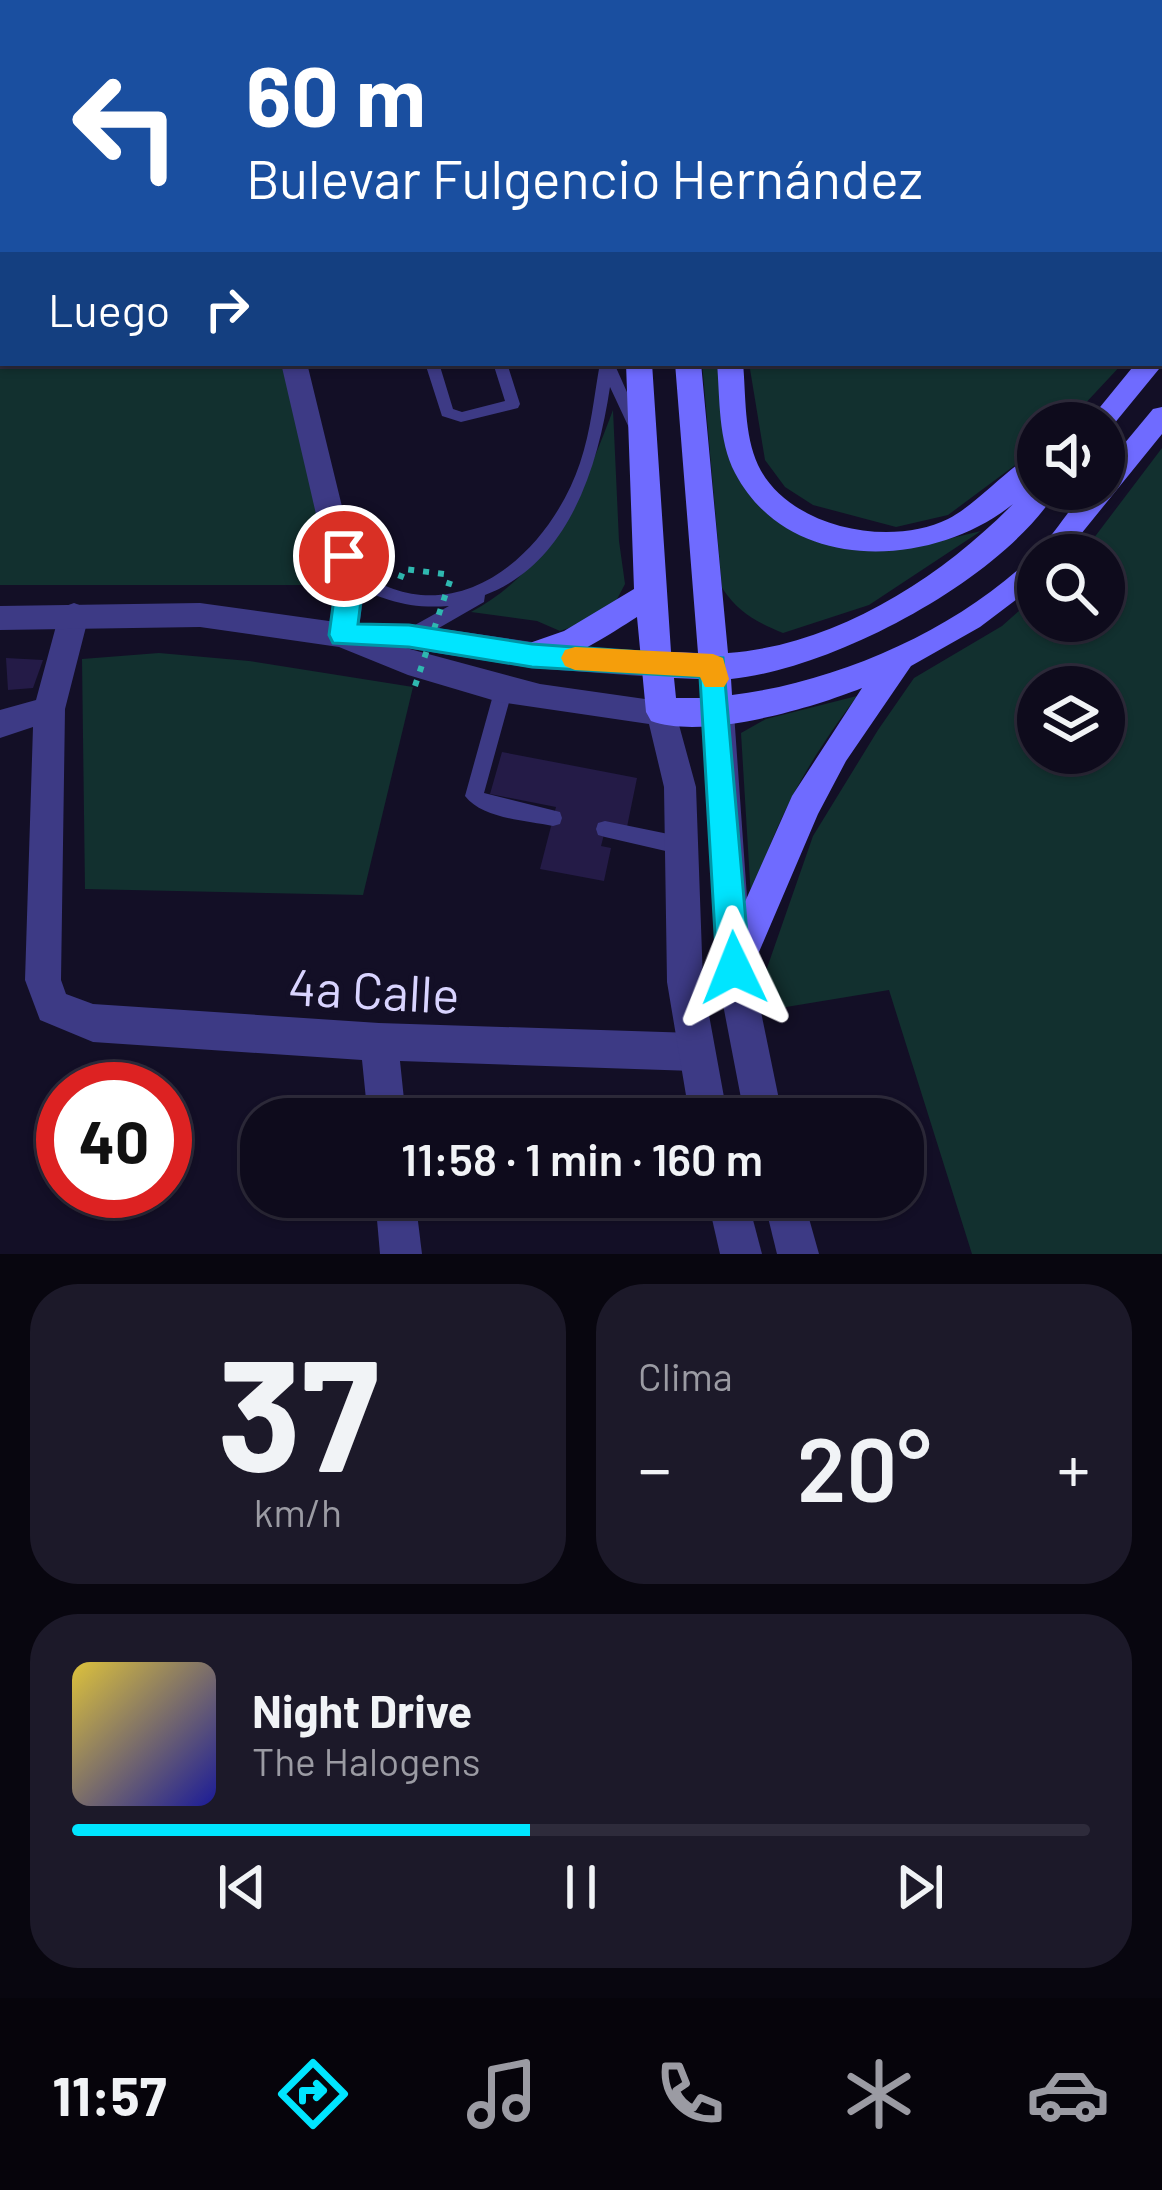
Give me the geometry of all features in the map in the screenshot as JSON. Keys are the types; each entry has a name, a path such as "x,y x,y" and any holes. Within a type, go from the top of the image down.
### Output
{"main road":[{"path":"639,366 649,595 662,712 718,713 810,697 857,680 970,620 1017,582"},
{"path":"688,366 718,713"},
{"path":"730,366 740,454 750,477 792,517 822,531 888,542 950,530 1017,486"},
{"path":"1117,402 1147,366"},
{"path":"1065,534 1162,416"},
{"path":"654,664 713,666 785,656 882,618 1010,526 1025,510"},
{"path":"532,655 590,632 649,595"},
{"path":"734,968 803,807 835,751 901,657"}],"street":[{"path":"296,366 333,527 351,577 343,635"},
{"path":"0,724 49,710 74,615"},
{"path":"0,618 200,615 343,635 409,636 532,655 654,664"},
{"path":"343,635 394,659 504,688 615,709 662,712 680,787 686,982 704,1098"},
{"name":"4a Calle","path":"49,710 43,980 53,1007 93,1023 379,1042 694,1052"},
{"path":"718,713 734,968 760,1098"},
{"path":"379,1042 385,1098"},
{"path":"397,1218 401,1254"},
{"path":"733,1218 741,1254"},
{"path":"789,1218 798,1254"}],"lane":[{"path":"433,366 447,412 461,417 513,404 501,366"},
{"path":"409,636 484,593 527,558 567,508 590,457 606,366"},
{"path":"608,366 643,444"},
{"path":"351,577 379,595 405,602 484,593"},
{"path":"504,688 474,796 485,803 553,818"},
{"path":"605,829 684,847"}],"path":[{"path":"399,581 404,569 452,575 415,686"}],"green space":[{"path":"0,366 300,366 355,585 0,585"},
{"path":"702,366 723,366 732,451 790,520 923,545 981,531 869,605 783,633 734,604 722,588"},
{"path":"749,366 1120,366 1087,402 1017,402 1017,464 948,515 896,527 813,505 785,487 765,460"},
{"path":"613,410 625,584 614,605 598,618 560,631 537,621 471,612 522,575 542,551 576,498"},
{"path":"1162,448 1162,1254 972,1254 889,990 768,1010 767,968 813,836 914,678 1017,613 1017,642 1125,642 1125,534 1097,534 1115,510 1125,510 1125,497"},
{"path":"159,653 249,661 413,687 363,895 85,889 82,659"},
{"path":"857,696 795,792 751,898 741,733 766,719"}],"building":[{"path":"6,658 43,660 33,688 8,690"},
{"path":"502,752 637,778 627,827 607,823 601,846 611,848 604,881 540,869 556,807 490,794"}],"slow traffic":[{"path":"575,658 713,666 715,679"}],"route":[{"path":"344,556 351,577 343,635 409,636 532,655 713,666 734,968"}]}
